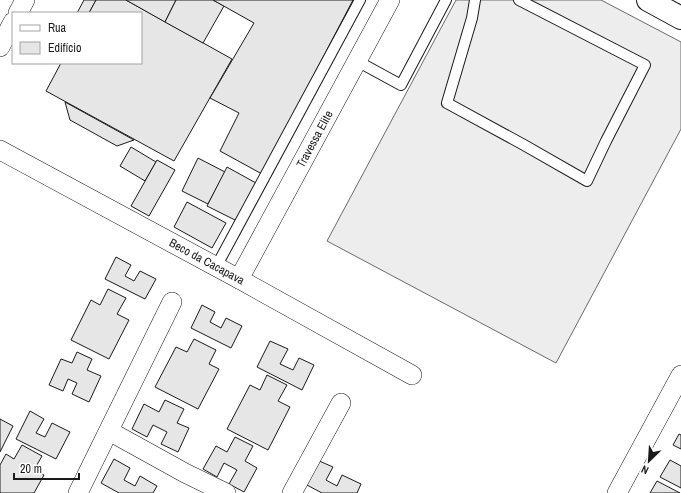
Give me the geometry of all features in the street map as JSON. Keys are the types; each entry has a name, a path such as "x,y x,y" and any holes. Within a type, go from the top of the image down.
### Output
{"main road":[{"path":"648,0 681,18"}],"street":[{"path":"19,12 25,0"},
{"name":"Travessa Elite","path":"239,279 390,0"},
{"path":"0,47 12,24"},
{"name":"Beco da Cacapava","path":"0,150 239,279 412,375"},
{"path":"78,493 172,302"},
{"path":"618,493 681,375"},
{"path":"292,493 341,403"},
{"path":"109,431 185,473 226,493"}],"lane":[{"path":"216,267 360,0"},
{"path":"357,61 402,85 446,0"},
{"path":"475,0 472,18 447,103 524,144 587,181 645,65 519,0"}],"shaded area":[{"path":"456,0 601,0 681,42 681,129 556,363 327,241"}],"building":[{"path":"84,0 96,0 90,12 78,12"},
{"path":"96,0 126,0 232,59 174,161 46,91 60,64 142,64 142,12 90,12"},
{"path":"126,0 176,0 165,22"},
{"path":"176,0 213,0 224,6 203,43 165,22"},
{"path":"213,0 353,0 262,174 220,151 239,113 210,98 254,23"},
{"path":"65,102 134,140 117,146 70,120"},
{"path":"131,147 156,162 145,181 120,166"},
{"path":"198,158 225,172 208,204 182,191"},
{"path":"157,160 175,170 149,216 131,206"},
{"path":"227,167 256,183 237,221 207,206"},
{"path":"187,202 226,223 212,248 174,227"},
{"path":"116,257 131,265 125,276 134,281 140,271 156,279 145,299 105,279"},
{"path":"108,289 126,298 117,314 129,320 109,359 71,340 91,300 100,305"},
{"path":"202,305 215,312 210,322 221,328 226,318 242,326 231,348 191,328"},
{"path":"194,339 216,350 209,364 219,369 198,409 155,387 176,347 187,352"},
{"path":"270,341 288,349 280,364 293,370 299,358 314,365 302,390 257,367"},
{"path":"77,352 92,359 87,370 101,376 89,402 72,394 77,383 68,379 63,391 49,385 61,359 72,363"},
{"path":"267,375 287,385 278,401 290,407 268,450 227,429 250,385 260,390"},
{"path":"165,400 184,409 177,423 189,428 178,452 161,444 167,432 153,425 147,437 132,429 144,404 159,412"},
{"path":"30,411 44,419 36,433 45,437 52,423 70,432 56,459 16,439"},
{"path":"0,419 13,426 0,452"},
{"path":"679,434 681,435 681,449 673,445"},
{"path":"235,437 253,446 245,461 257,468 244,492 229,484 237,470 224,463 217,477 203,469 216,446 227,452"},
{"path":"22,445 42,456 34,470 44,475 34,493 0,493 0,465 6,454 14,459"},
{"path":"114,459 130,468 124,480 135,486 140,476 157,486 153,493 119,493 101,483"},
{"path":"317,460 333,467 326,480 337,486 342,475 361,484 357,493 322,493 305,484"},
{"path":"670,460 681,466 681,488 660,477"},
{"path":"657,481 680,493 650,493"}]}
